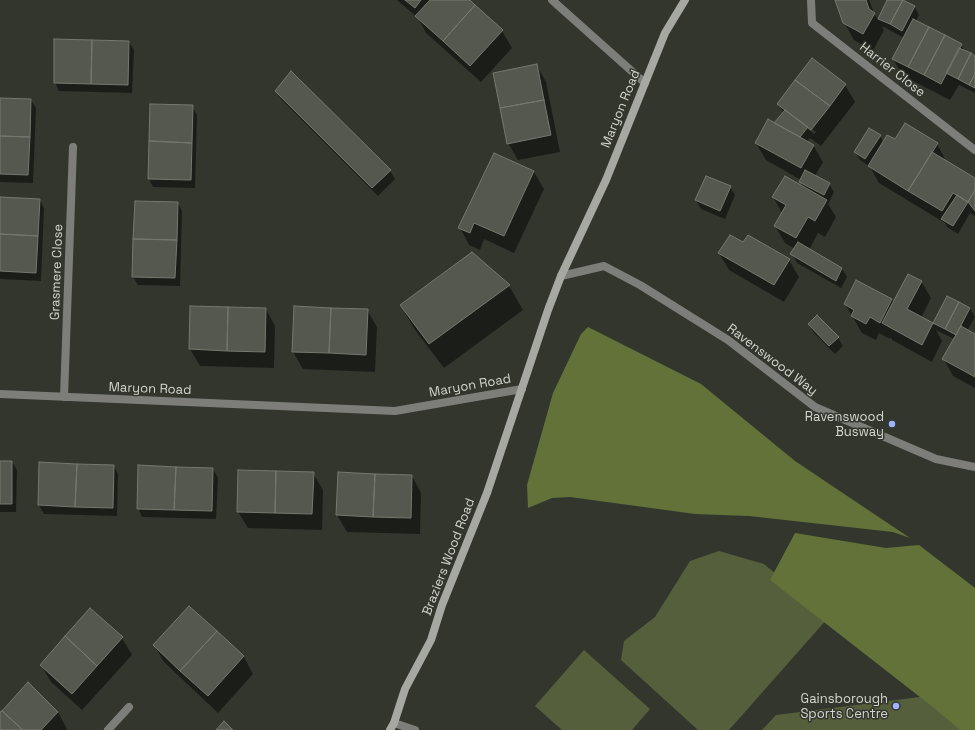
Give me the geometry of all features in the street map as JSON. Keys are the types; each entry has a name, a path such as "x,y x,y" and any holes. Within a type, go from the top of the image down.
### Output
{"street":[{"path":"552,0 645,83"},
{"name":"Maryon Road","path":"0,394 395,411 522,389 561,276 606,180 666,33 685,0"},
{"name":"Harrier Close","path":"811,0 812,23 975,150"},
{"name":"Grasmere Close","path":"64,397 73,147"},
{"name":"Ravenswood Way","path":"561,276 604,266 640,285 728,340 815,407 936,459 975,467"},
{"name":"Braziers Wood Road","path":"392,726 405,689 431,640 442,605 487,493 522,389"},
{"path":"108,730 129,707"},
{"path":"392,726 414,730"}],"green space":[{"path":"588,327 701,384 795,461 910,538 893,532 749,516 695,514 570,497 552,498 528,508 527,485 553,393 581,334"},
{"path":"795,533 886,548 919,545 975,588 975,730 960,730 770,580"},
{"path":"719,551 764,564 828,618 729,730 698,730 621,660 624,641 655,617 690,561"},
{"path":"584,650 650,709 632,730 562,730 535,706"},
{"name":"Gainsborough Sports Centre","path":"928,696 968,730 762,730 776,715"}],"building":[{"path":"405,0 421,0 415,8"},
{"path":"430,0 470,0 475,5 443,41 415,16"},
{"path":"835,0 866,0 869,9 875,13 863,34 843,23"},
{"path":"887,0 903,0 890,24 878,19"},
{"path":"903,0 915,6 902,31 890,24"},
{"path":"475,5 503,30 470,66 443,41"},
{"path":"913,19 929,27 908,67 892,59"},
{"path":"929,27 945,35 924,75 908,67"},
{"path":"945,35 962,44 941,84 924,75"},
{"path":"54,39 92,40 91,84 54,83"},
{"path":"92,40 129,41 128,85 91,84"},
{"path":"959,48 971,53 958,79 946,73"},
{"path":"971,53 975,56 975,74 969,85 958,79"},
{"path":"812,58 846,84 830,106 795,80"},
{"path":"537,64 544,100 500,108 493,73"},
{"path":"291,71 391,170 372,188 275,91"},
{"path":"975,74 975,88 969,85"},
{"path":"795,80 830,106 811,130 777,104"},
{"path":"0,98 31,99 30,137 0,136"},
{"path":"544,100 551,135 507,144 500,108"},
{"path":"150,104 193,105 192,143 149,141"},
{"path":"785,110 808,127 800,137 774,123"},
{"path":"768,119 814,145 801,168 755,143"},
{"path":"905,123 938,143 908,191 868,166 887,135 895,139"},
{"path":"869,128 881,135 865,159 854,152"},
{"path":"0,136 30,137 28,175 0,174"},
{"path":"149,141 192,143 191,180 148,179"},
{"path":"932,152 975,178 975,190 968,202 953,193 942,211 908,191"},
{"path":"494,153 534,171 504,236 474,223 470,233 458,228"},
{"path":"805,170 830,183 824,195 799,182"},
{"path":"706,176 731,186 720,211 695,200"},
{"path":"785,176 827,200 815,221 808,217 796,238 774,226 786,205 772,197"},
{"path":"975,190 975,211 968,202"},
{"path":"957,195 968,202 953,226 941,219"},
{"path":"0,197 40,199 38,236 0,234"},
{"path":"135,201 178,202 177,240 133,239"},
{"path":"0,234 38,236 36,273 0,271"},
{"path":"730,235 743,242 748,235 790,259 774,285 718,253"},
{"path":"133,239 177,240 175,278 132,277"},
{"path":"798,242 842,268 836,281 790,254"},
{"path":"472,252 510,285 429,344 400,305"},
{"path":"908,274 922,281 907,309 933,323 922,345 882,323"},
{"path":"856,280 892,299 880,323 870,317 866,324 851,316 854,310 844,304"},
{"path":"947,296 959,302 945,329 933,323"},
{"path":"959,302 970,308 956,335 945,329"},
{"path":"190,306 228,307 227,351 189,349"},
{"path":"294,306 331,308 329,353 292,352"},
{"path":"228,307 266,308 265,352 227,351"},
{"path":"331,308 368,309 366,355 329,353"},
{"path":"817,315 839,337 829,346 808,324"},
{"path":"961,326 975,334 975,377 942,359"},
{"path":"0,461 12,461 12,504 0,504"},
{"path":"39,462 77,464 75,507 38,505"},
{"path":"77,464 114,465 113,508 75,507"},
{"path":"138,465 176,467 174,510 137,509"},
{"path":"176,467 213,468 212,511 174,510"},
{"path":"238,470 276,471 275,513 237,512"},
{"path":"276,471 314,472 312,514 275,513"},
{"path":"338,472 375,474 373,517 336,515"},
{"path":"375,474 412,475 411,518 373,517"},
{"path":"189,606 217,631 180,671 153,645"},
{"path":"90,608 123,637 97,666 65,636"},
{"path":"217,631 244,656 208,696 180,671"},
{"path":"65,636 97,666 72,694 40,665"},
{"path":"28,682 58,712 41,730 23,730 2,711"},
{"path":"2,711 23,730 0,730 0,712"},
{"path":"224,721 233,730 216,730"}],"place":[{"name":"Ravenswood Busway","path":"892,424"},
{"name":"Gainsborough Sports Centre","path":"896,706"}]}
